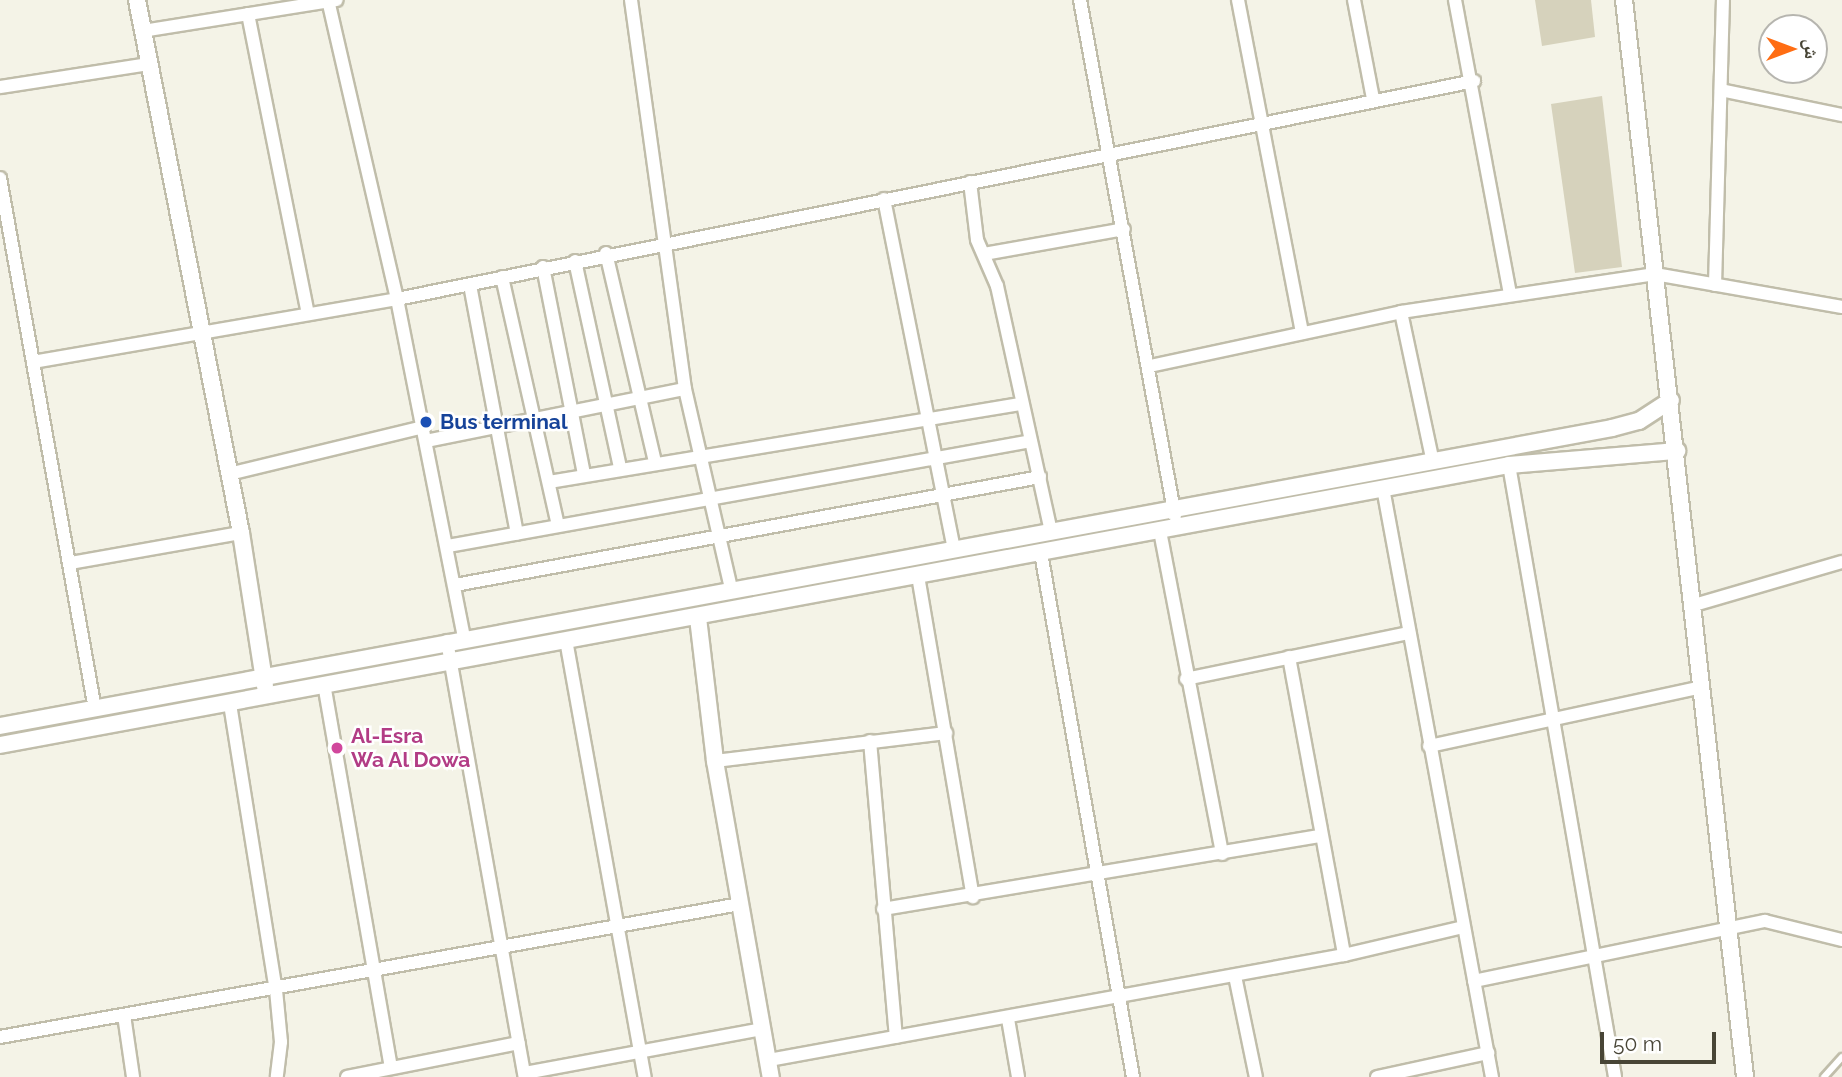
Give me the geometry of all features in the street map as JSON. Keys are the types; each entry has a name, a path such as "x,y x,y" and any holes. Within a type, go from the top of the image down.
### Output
{"street":[{"path":"137,0 242,533 266,695"},
{"path":"631,0 662,242 685,388 716,534 731,589"},
{"path":"1080,0 1150,366 1177,527"},
{"path":"1238,0 1259,121 1302,333"},
{"path":"1354,0 1373,99"},
{"path":"1455,0 1474,81 1510,295"},
{"path":"1624,0 1677,451 1745,1077"},
{"path":"1715,285 1723,0"},
{"path":"143,31 331,1 397,299 448,546 464,638"},
{"path":"248,14 308,313"},
{"path":"0,87 149,64"},
{"path":"33,362 202,329 470,285 606,253 970,182 1108,151 1474,81"},
{"path":"1720,90 1842,116"},
{"path":"0,178 95,709"},
{"path":"970,182 973,222 997,286 1052,531"},
{"path":"884,199 954,549"},
{"path":"984,254 1124,229"},
{"path":"606,253 655,462"},
{"path":"575,261 620,467"},
{"path":"543,267 584,475"},
{"path":"1150,366 1401,312 1655,274 1842,307"},
{"path":"502,277 536,417 558,526"},
{"path":"470,285 494,426 517,534"},
{"path":"1401,312 1433,462"},
{"path":"426,441 685,388"},
{"path":"0,726 263,675 1629,424 1671,400"},
{"path":"549,482 620,467 928,422 1022,404"},
{"path":"229,474 423,427"},
{"path":"448,546 709,499 937,462 1031,441"},
{"path":"0,745 1509,465 1677,451"},
{"path":"1509,465 1615,1077"},
{"path":"454,585 716,534 1041,477"},
{"path":"1383,488 1492,1077"},
{"path":"1160,531 1186,679 1222,853"},
{"path":"70,563 242,533"},
{"path":"1041,552 1133,1077"},
{"path":"1694,605 1842,562"},
{"path":"918,576 972,897"},
{"path":"711,593 706,616 715,761 771,1077"},
{"path":"1186,679 1409,633"},
{"path":"566,640 645,1077"},
{"path":"447,641 525,1075 763,1029"},
{"path":"1289,657 1345,955"},
{"path":"324,684 391,1066"},
{"path":"1429,746 1553,717 1703,687"},
{"path":"230,704 276,990 281,1042 277,1077"},
{"path":"715,761 946,733"},
{"path":"870,741 896,1037"},
{"path":"883,909 1099,876 1321,836"},
{"path":"0,1037 276,990 373,969 740,904"},
{"path":"1474,981 1765,921 1842,940"},
{"path":"768,1060 1008,1019 1345,955 1463,927"},
{"path":"1235,976 1256,1077"},
{"path":"124,1014 133,1077"},
{"path":"1008,1019 1018,1077"},
{"path":"347,1077 519,1042"},
{"path":"1377,1077 1488,1053"}],"lane":[{"path":"1824,1077 1842,1057"}],"building":[{"path":"1535,0 1591,0 1595,37 1542,46"},
{"path":"1602,96 1622,267 1575,273 1551,104"}],"place":[{"name":"Bus terminal","path":"426,422"},
{"name":"Al-Esra Wa Al Dowa","path":"337,748"}]}
